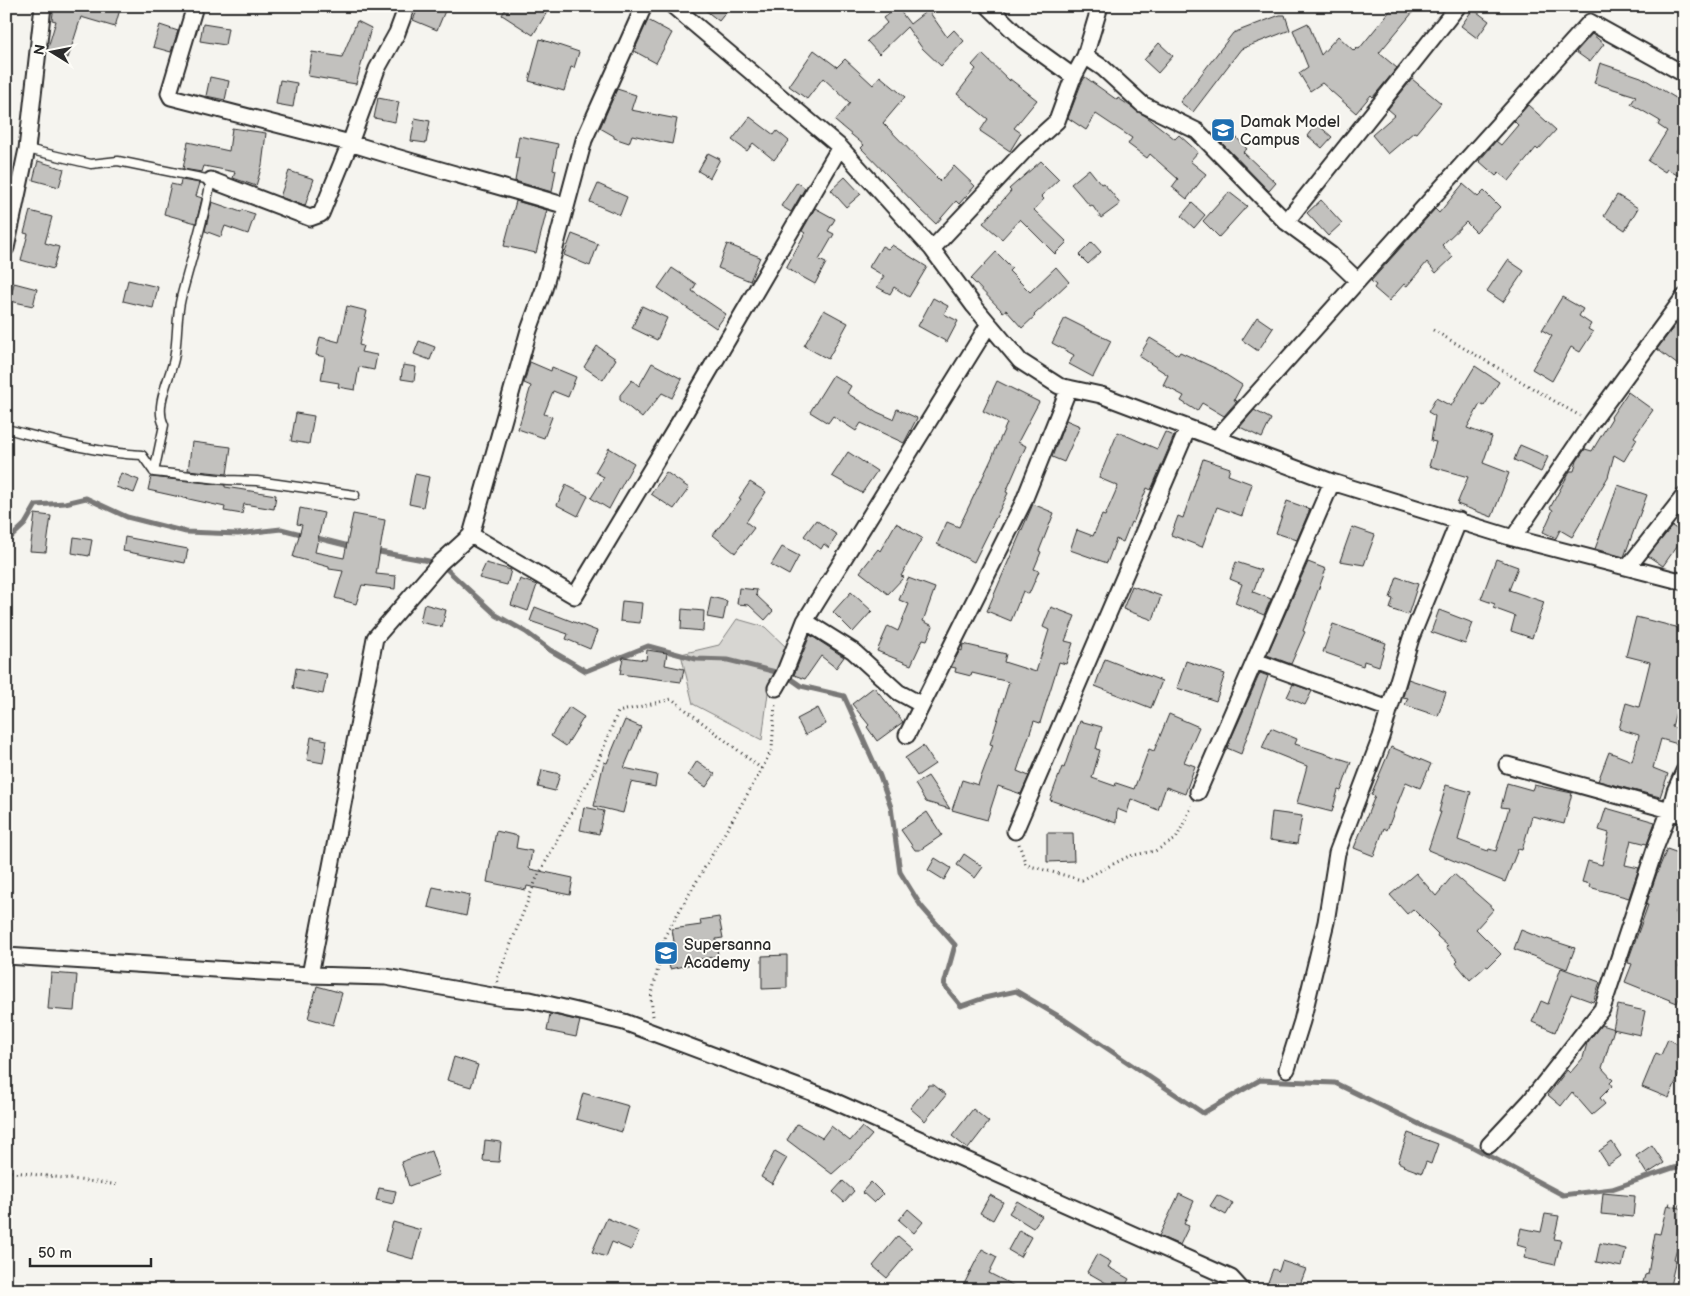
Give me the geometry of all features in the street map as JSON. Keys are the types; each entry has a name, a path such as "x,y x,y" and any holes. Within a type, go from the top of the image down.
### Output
{"street":[{"path":"6,248 27,150 43,6"},
{"path":"194,6 169,93 171,98 350,143 412,163 500,185 566,206"},
{"path":"211,180 310,218 321,214 377,69 397,33 407,6"},
{"path":"310,975 375,638 440,563 471,535 526,338 544,289 584,140 644,6"},
{"path":"672,6 840,147 932,249 989,324 1020,361 1059,386 1101,395 1332,482 1513,538 1684,582"},
{"path":"988,6 1023,40 1074,77"},
{"path":"932,249 1026,149 1057,121 1074,77 1085,56 1100,6"},
{"path":"1286,222 1458,6"},
{"path":"1217,438 1590,22 1684,74"},
{"path":"1085,56 1103,68 1142,104 1197,131 1286,222 1331,255 1358,281"},
{"path":"471,535 575,596 683,416 840,147"},
{"path":"1513,538 1592,422 1684,297"},
{"path":"776,688 784,674 805,621 989,324"},
{"path":"907,735 1023,503 1069,388"},
{"path":"1015,831 1188,428"},
{"path":"1198,792 1332,482"},
{"path":"1628,567 1684,496"},
{"path":"1287,1069 1302,1021 1326,922 1337,853 1380,737 1411,638 1459,520"},
{"path":"805,621 852,651 898,692 922,705"},
{"path":"1255,661 1389,709"},
{"path":"1507,765 1677,813"},
{"path":"1489,1145 1530,1101 1602,1009 1650,861 1677,813 1675,790 1684,771"},
{"path":"6,956 386,978 503,998 530,1000 624,1022 827,1098 1231,1278 1242,1290"}],"lane":[{"path":"27,150 91,164 118,161 211,180 181,299 176,325 174,359 165,384 160,417 164,425 154,472"},
{"path":"6,429 78,446 121,454 142,455 154,472 256,481 355,495"}],"path":[{"path":"1433,330 1592,422"},
{"path":"660,1035 654,1026 650,998 666,934 772,749 776,688"},
{"path":"503,998 497,979 536,880 596,769 618,712 672,699 762,769"},
{"path":"1015,831 1026,865 1082,880 1129,856 1154,852 1176,839 1198,792"},
{"path":"6,1171 120,1185"},
{"path":"1669,1204 1684,1207"}],"shaded area":[{"path":"737,619 765,627 788,649 769,685 762,740 693,704 681,654 719,645"}],"building":[{"path":"54,6 109,6 120,9 115,27 81,17 68,58 47,51 56,21 52,20"},
{"path":"419,6 447,6 437,30 413,20"},
{"path":"507,6 538,6 547,12 533,35 502,15"},
{"path":"700,6 731,6 719,21"},
{"path":"1394,6 1418,6 1379,53 1397,68 1373,97 1371,95 1356,113 1322,83 1310,91 1299,73 1308,67 1293,30 1308,23 1321,55 1338,36 1354,51 1357,48 1359,49"},
{"path":"897,7 910,24 928,10 947,37 954,30 964,41 941,66 922,48 907,27 879,54 867,41 887,23 883,18"},
{"path":"1473,9 1489,21 1477,38 1461,26"},
{"path":"1280,15 1285,15 1290,30 1241,49 1193,112 1180,102 1233,33"},
{"path":"648,20 672,33 656,63 634,51"},
{"path":"357,21 371,28 356,84 308,76 312,52 342,57"},
{"path":"203,24 228,28 225,45 200,41"},
{"path":"160,25 178,31 171,52 153,47"},
{"path":"1592,34 1604,44 1590,62 1576,52"},
{"path":"540,39 579,52 574,68 571,67 564,91 529,81"},
{"path":"1159,43 1173,56 1158,73 1144,60"},
{"path":"814,50 837,67 845,59 873,85 880,76 905,97 883,123 940,181 954,166 975,186 959,204 956,201 936,224 861,148 864,145 835,121 850,103 823,78 807,99 789,86"},
{"path":"982,54 1010,81 1010,79 1037,100 1014,128 1021,133 1010,151 980,131 988,119 957,94 976,69 972,65"},
{"path":"1600,63 1641,77 1684,103 1684,140 1676,151 1684,157 1684,179 1667,169 1665,172 1648,161 1667,131 1658,125 1660,121 1631,104 1636,96 1594,83"},
{"path":"210,77 229,81 225,100 206,96"},
{"path":"1085,77 1117,100 1118,98 1147,117 1175,139 1179,135 1198,152 1190,161 1206,174 1187,199 1172,187 1178,179 1150,154 1147,158 1128,144 1132,138 1096,114 1086,130 1068,118"},
{"path":"1412,79 1441,103 1416,133 1414,132 1388,154 1372,135 1395,115 1388,109"},
{"path":"280,80 297,83 293,107 276,104"},
{"path":"617,89 636,95 631,110 677,119 672,144 632,135 629,143 614,138 614,136 600,128"},
{"path":"378,98 399,102 395,122 374,118"},
{"path":"1528,105 1556,130 1538,150 1536,148 1509,181 1499,173 1496,176 1479,161 1496,141 1501,145 1518,125 1514,121"},
{"path":"750,117 774,135 777,131 789,141 774,160 753,143 747,151 732,140"},
{"path":"415,118 430,121 426,143 411,141"},
{"path":"1317,124 1332,137 1322,148 1308,136"},
{"path":"1227,127 1247,149 1243,152 1276,183 1269,191 1216,137"},
{"path":"232,128 266,133 262,165 256,186 233,178 235,172 204,166 202,172 183,169 188,142 229,151"},
{"path":"519,136 558,144 553,169 556,170 552,192 515,181 519,158 515,158"},
{"path":"708,153 720,159 710,178 698,171"},
{"path":"38,161 64,169 59,187 33,180"},
{"path":"1041,161 1059,179 1041,196 1044,199 1034,210 1067,242 1055,254 1020,219 1002,239 983,223 1011,191 1009,189"},
{"path":"1089,169 1120,204 1101,218 1092,205 1090,206 1071,184"},
{"path":"289,171 314,179 305,206 280,197"},
{"path":"845,177 861,194 846,207 831,190"},
{"path":"181,180 200,183 196,196 202,198 196,223 164,214 171,184 180,186"},
{"path":"797,182 805,188 791,212 781,206"},
{"path":"598,184 627,197 620,215 590,202"},
{"path":"1463,184 1478,197 1484,191 1500,207 1476,232 1466,222 1442,245 1453,257 1436,273 1427,262 1407,286 1404,284 1389,301 1374,288 1376,285 1371,281 1435,209 1439,213"},
{"path":"1229,192 1247,206 1219,237 1203,221"},
{"path":"1617,195 1638,208 1625,230 1604,216"},
{"path":"1321,200 1342,223 1328,236 1307,213"},
{"path":"516,201 547,210 536,253 504,246"},
{"path":"212,202 241,212 242,210 255,214 248,234 225,226 221,237 205,231"},
{"path":"1192,203 1205,215 1194,228 1181,216"},
{"path":"815,208 835,219 828,231 834,234 819,260 826,263 815,284 786,268 805,233 802,231"},
{"path":"30,211 52,217 45,243 59,247 53,269 21,260 28,234 24,233"},
{"path":"572,234 598,244 590,266 564,255"},
{"path":"1092,242 1101,252 1088,264 1079,255"},
{"path":"727,244 760,257 750,281 718,268"},
{"path":"892,245 927,267 909,297 894,287 890,294 877,287 884,276 869,267 882,246 888,249"},
{"path":"996,252 1012,268 1009,271 1030,292 1056,267 1069,282 1022,328 1006,310 1003,312 971,279"},
{"path":"1508,260 1524,271 1503,302 1487,291"},
{"path":"672,268 696,284 692,291 726,314 716,328 658,288"},
{"path":"128,280 158,287 153,308 123,301"},
{"path":"14,283 37,289 33,306 10,301"},
{"path":"1562,297 1583,309 1579,316 1591,324 1588,329 1593,332 1580,352 1571,347 1552,381 1532,369 1552,336 1542,330"},
{"path":"933,298 948,306 944,314 958,321 947,342 918,326"},
{"path":"347,306 367,311 359,345 363,346 361,352 377,355 374,370 359,367 355,390 338,387 339,383 321,380 325,357 316,355 320,337 339,342"},
{"path":"642,306 667,318 657,340 632,328"},
{"path":"824,310 848,323 828,359 804,346"},
{"path":"1257,317 1273,328 1258,351 1242,340"},
{"path":"1065,318 1111,341 1093,377 1069,364 1074,355 1052,343"},
{"path":"1677,323 1684,328 1684,358 1678,365 1657,349"},
{"path":"1150,338 1178,355 1180,352 1217,369 1242,385 1234,400 1237,401 1224,416 1202,403 1197,411 1181,401 1184,396 1163,385 1168,375 1139,356"},
{"path":"419,341 435,347 430,360 414,354"},
{"path":"597,346 616,359 603,380 584,367"},
{"path":"530,362 551,371 552,367 576,377 568,397 553,391 544,414 552,417 544,438 518,429 531,386 524,383"},
{"path":"652,363 682,379 672,398 662,393 642,418 620,400 620,395 632,380 639,386"},
{"path":"403,365 416,367 414,381 401,379"},
{"path":"1475,366 1499,382 1484,406 1480,404 1467,428 1492,437 1483,463 1509,473 1492,517 1457,504 1468,477 1429,466 1436,442 1431,441 1435,416 1428,412 1436,398 1451,406"},
{"path":"833,375 851,386 847,393 877,412 893,419 897,409 917,418 904,443 861,423 856,431 833,416 828,423 810,412"},
{"path":"997,381 1039,402 1018,442 1026,446 1006,492 1008,493 974,562 937,544 947,522 959,527 1007,423 983,411"},
{"path":"1628,392 1653,410 1634,437 1637,439 1624,461 1614,455 1608,477 1572,537 1560,530 1556,538 1543,532 1553,510 1550,508 1570,471 1574,471 1577,461 1585,449 1592,451"},
{"path":"1254,410 1271,419 1262,438 1240,427"},
{"path":"296,413 314,416 309,444 291,441"},
{"path":"1066,420 1080,426 1064,462 1052,457"},
{"path":"1118,432 1157,449 1165,432 1174,436 1151,490 1147,488 1123,542 1116,539 1107,563 1070,550 1077,530 1093,536 1102,515 1105,516 1118,486 1099,478"},
{"path":"192,442 231,447 227,474 188,470"},
{"path":"1520,445 1548,457 1541,472 1514,460"},
{"path":"609,448 634,463 609,509 591,498 604,477 595,472"},
{"path":"848,452 877,471 862,493 832,476"},
{"path":"1203,459 1230,468 1228,475 1252,484 1242,516 1217,507 1202,547 1171,535 1178,516 1183,518"},
{"path":"666,472 689,488 674,509 651,494"},
{"path":"121,473 139,480 134,493 116,487"},
{"path":"415,474 429,477 423,507 409,504"},
{"path":"151,477 225,485 225,487 276,495 274,509 244,504 242,514 224,511 225,507 148,490"},
{"path":"750,482 766,492 746,522 754,528 735,553 713,535 741,499 739,498"},
{"path":"566,485 588,496 578,516 557,505"},
{"path":"1618,485 1647,495 1624,557 1595,549"},
{"path":"1287,501 1310,509 1297,540 1276,533"},
{"path":"1033,504 1054,513 1034,569 1039,571 1029,594 1023,591 1011,621 987,611"},
{"path":"300,508 324,513 315,552 344,558 353,514 385,520 376,574 396,576 395,589 362,585 356,604 335,598 343,571 329,569 329,567 293,557 302,525 297,524"},
{"path":"35,514 51,516 46,552 30,551"},
{"path":"816,520 837,535 829,548 824,544 821,549 804,536"},
{"path":"896,523 922,538 901,576 904,577 888,594 860,572 878,549 880,551"},
{"path":"1672,526 1684,534 1684,536 1663,566 1648,556"},
{"path":"1352,527 1375,535 1364,565 1340,561"},
{"path":"74,537 92,540 89,556 72,553"},
{"path":"125,537 188,549 185,563 123,551"},
{"path":"782,547 799,556 789,575 771,565"},
{"path":"1496,559 1518,567 1509,590 1544,602 1532,638 1511,631 1515,616 1493,608 1495,604 1481,599"},
{"path":"1236,562 1261,570 1253,592 1271,599 1264,615 1235,603 1242,584 1230,579"},
{"path":"1308,562 1326,569 1303,631 1305,632 1291,664 1267,655"},
{"path":"486,563 511,570 507,585 479,578"},
{"path":"1397,577 1418,584 1408,615 1390,609 1393,599 1390,598"},
{"path":"908,578 935,588 923,621 933,626 927,640 923,639 911,665 877,651 888,626 898,631 909,604 899,600"},
{"path":"520,579 537,585 528,611 511,605"},
{"path":"1132,586 1161,596 1153,620 1123,609"},
{"path":"739,588 757,590 756,595 773,611 765,620 749,605 737,604"},
{"path":"851,592 872,611 853,632 833,612"},
{"path":"711,597 727,601 723,620 707,617"},
{"path":"622,601 642,603 640,623 620,621"},
{"path":"424,604 446,610 442,627 420,622"},
{"path":"535,607 597,631 590,649 566,639 568,634 530,621"},
{"path":"1051,607 1075,616 1065,641 1073,643 1066,664 1059,662 1040,723 1034,721 1017,771 1029,776 1021,794 998,786 987,820 952,810 962,780 978,785 993,745 990,744 1009,682 972,673 971,676 955,672 956,668 951,667 960,650 962,651 963,644 1006,654 1004,662 1036,672 1049,630 1043,627"},
{"path":"682,609 704,611 703,631 681,629"},
{"path":"1439,610 1473,623 1465,644 1431,632"},
{"path":"1636,617 1684,629 1684,680 1672,727 1684,730 1684,746 1661,739 1653,768 1668,774 1660,797 1598,781 1609,752 1632,761 1639,735 1619,729 1626,703 1639,707 1650,662 1626,656"},
{"path":"1333,624 1386,643 1379,666 1364,661 1363,666 1323,652"},
{"path":"810,635 844,657 836,668 821,656 805,679 794,675"},
{"path":"647,650 667,653 665,665 684,669 681,682 620,674 623,657 646,660"},
{"path":"1105,659 1162,681 1151,708 1095,686"},
{"path":"1186,661 1225,674 1216,701 1177,688"},
{"path":"296,668 327,674 323,694 293,688"},
{"path":"1260,673 1268,676 1241,754 1227,748"},
{"path":"1408,679 1446,692 1438,716 1405,705 1408,698 1403,697"},
{"path":"1293,684 1312,691 1305,705 1287,697"},
{"path":"874,687 903,722 877,741 867,727 869,725 852,704"},
{"path":"569,707 584,717 566,746 551,736"},
{"path":"818,708 826,724 805,735 797,719"},
{"path":"1169,714 1199,727 1184,762 1195,766 1185,794 1166,787 1158,810 1131,799 1127,813 1117,809 1116,823 1050,800 1062,767 1064,768 1080,721 1102,727 1096,749 1100,750 1092,778 1115,786 1116,783 1134,789 1149,749 1154,751"},
{"path":"625,720 641,727 624,768 657,775 655,787 631,782 623,813 594,806 604,762 607,763"},
{"path":"1271,728 1297,739 1295,744 1351,762 1341,791 1338,790 1332,812 1297,803 1307,766 1262,748"},
{"path":"311,737 327,740 323,763 307,760"},
{"path":"923,746 935,764 917,776 905,758"},
{"path":"1391,747 1431,764 1420,788 1406,782 1387,830 1384,828 1374,856 1354,848 1375,796 1371,795"},
{"path":"697,761 715,774 706,787 688,775"},
{"path":"542,770 560,774 555,791 538,787"},
{"path":"928,776 950,809 926,802 915,784"},
{"path":"1507,783 1532,790 1534,785 1572,793 1564,824 1532,816 1522,850 1518,849 1505,882 1428,850 1441,812 1439,812 1446,785 1471,792 1458,840 1488,851 1489,849 1496,851 1509,808 1501,807"},
{"path":"584,807 604,811 599,834 580,830"},
{"path":"1606,808 1655,822 1647,844 1631,840 1625,865 1639,868 1629,898 1589,887 1590,884 1582,882 1588,861 1602,865 1609,833 1599,830"},
{"path":"927,812 942,835 920,850 915,850 901,830"},
{"path":"1272,812 1302,816 1297,844 1269,840"},
{"path":"496,831 518,836 516,848 532,851 530,869 573,878 570,895 527,886 526,890 487,882"},
{"path":"1047,833 1073,833 1074,861 1047,862"},
{"path":"1667,849 1684,855 1684,887 1675,914 1684,917 1684,954 1679,967 1684,969 1684,995 1681,994 1677,1003 1625,982 1632,964 1628,963 1629,958 1657,873"},
{"path":"964,854 983,867 975,878 957,865"},
{"path":"935,858 951,868 944,880 928,870"},
{"path":"1416,873 1436,896 1454,874 1494,909 1476,929 1501,954 1488,967 1486,966 1470,980 1456,963 1458,961 1446,947 1448,946 1437,936 1438,934 1413,909 1407,914 1390,895"},
{"path":"433,887 470,895 466,916 428,907"},
{"path":"719,917 723,938 716,939 718,956 696,960 697,963 670,969 666,950 675,948 672,929 701,925 700,920"},
{"path":"1521,930 1546,940 1575,948 1567,969 1514,949"},
{"path":"787,955 787,988 762,989 762,956"},
{"path":"1561,968 1600,982 1593,1002 1571,994 1555,1032 1532,1022 1541,1001 1548,1004"},
{"path":"51,973 77,975 74,1011 48,1009"},
{"path":"317,986 342,993 333,1025 308,1018"},
{"path":"1618,1005 1645,1011 1640,1035 1613,1029"},
{"path":"550,1014 580,1021 576,1037 547,1031"},
{"path":"1601,1025 1614,1029 1602,1068 1613,1080 1610,1083 1612,1086 1600,1098 1605,1104 1592,1115 1572,1092 1561,1106 1548,1095 1567,1070 1570,1073 1583,1058 1587,1043"},
{"path":"1668,1039 1684,1047 1679,1063 1683,1065 1669,1098 1642,1087 1656,1053 1661,1055"},
{"path":"454,1057 478,1065 471,1087 447,1080"},
{"path":"929,1085 934,1085 946,1095 925,1121 910,1108"},
{"path":"583,1093 629,1106 622,1132 576,1119"},
{"path":"973,1109 989,1122 968,1149 952,1136"},
{"path":"797,1124 822,1138 831,1126 850,1141 862,1127 872,1135 859,1150 832,1174 787,1140"},
{"path":"1408,1133 1438,1144 1431,1164 1426,1162 1422,1173 1403,1166 1398,1162"},
{"path":"485,1140 501,1142 499,1162 483,1161"},
{"path":"1612,1142 1621,1156 1608,1165 1599,1151"},
{"path":"1652,1145 1664,1163 1647,1174 1636,1156"},
{"path":"431,1151 439,1175 409,1186 401,1162"},
{"path":"775,1151 787,1158 772,1184 761,1177"},
{"path":"843,1181 854,1191 844,1202 833,1192"},
{"path":"871,1182 883,1194 874,1203 862,1192"},
{"path":"379,1188 396,1191 393,1204 376,1200"},
{"path":"1603,1193 1635,1196 1633,1217 1601,1214"},
{"path":"1179,1194 1194,1201 1184,1224 1189,1226 1180,1245 1159,1236"},
{"path":"990,1195 1003,1202 993,1220 980,1213"},
{"path":"1217,1195 1233,1203 1226,1215 1210,1206"},
{"path":"1017,1201 1042,1216 1033,1228 1009,1213"},
{"path":"1667,1205 1684,1209 1684,1230 1682,1229 1674,1259 1676,1260 1669,1290 1641,1290 1645,1275 1648,1274 1655,1233 1660,1234"},
{"path":"908,1209 923,1222 914,1233 899,1220"},
{"path":"1545,1214 1559,1216 1554,1239 1561,1240 1555,1265 1524,1258 1527,1248 1517,1245 1521,1228 1541,1232"},
{"path":"607,1218 639,1232 631,1250 612,1242 606,1257 592,1252"},
{"path":"393,1222 421,1230 413,1259 385,1251"},
{"path":"1019,1230 1031,1237 1020,1257 1008,1250"},
{"path":"898,1236 912,1248 887,1278 873,1266"},
{"path":"1600,1243 1626,1249 1622,1267 1596,1262"},
{"path":"982,1249 997,1257 989,1273 1022,1290 961,1290"},
{"path":"1097,1254 1111,1262 1108,1267 1129,1279 1123,1290 1104,1290 1108,1284 1087,1272"},
{"path":"1282,1261 1306,1269 1298,1290 1265,1290 1273,1269 1279,1271"}],"waterway":[{"path":"6,542 25,524 36,505 65,503 86,498 127,517 186,532 238,534 281,529 305,535"},
{"path":"313,537 353,547"},
{"path":"374,551 440,563 496,615 586,671 648,646 696,659 728,660 784,674 801,686 844,696 880,776 891,807 900,872 921,906 955,945 944,985 961,1006 984,998 1016,991 1065,1020 1203,1113 1260,1080 1335,1083 1425,1127 1471,1146 1563,1195 1612,1189 1684,1166"}],"place":[{"name":"Damak Model Campus","path":"1223,130"},
{"name":"Supersanna Academy","path":"666,953"}]}
